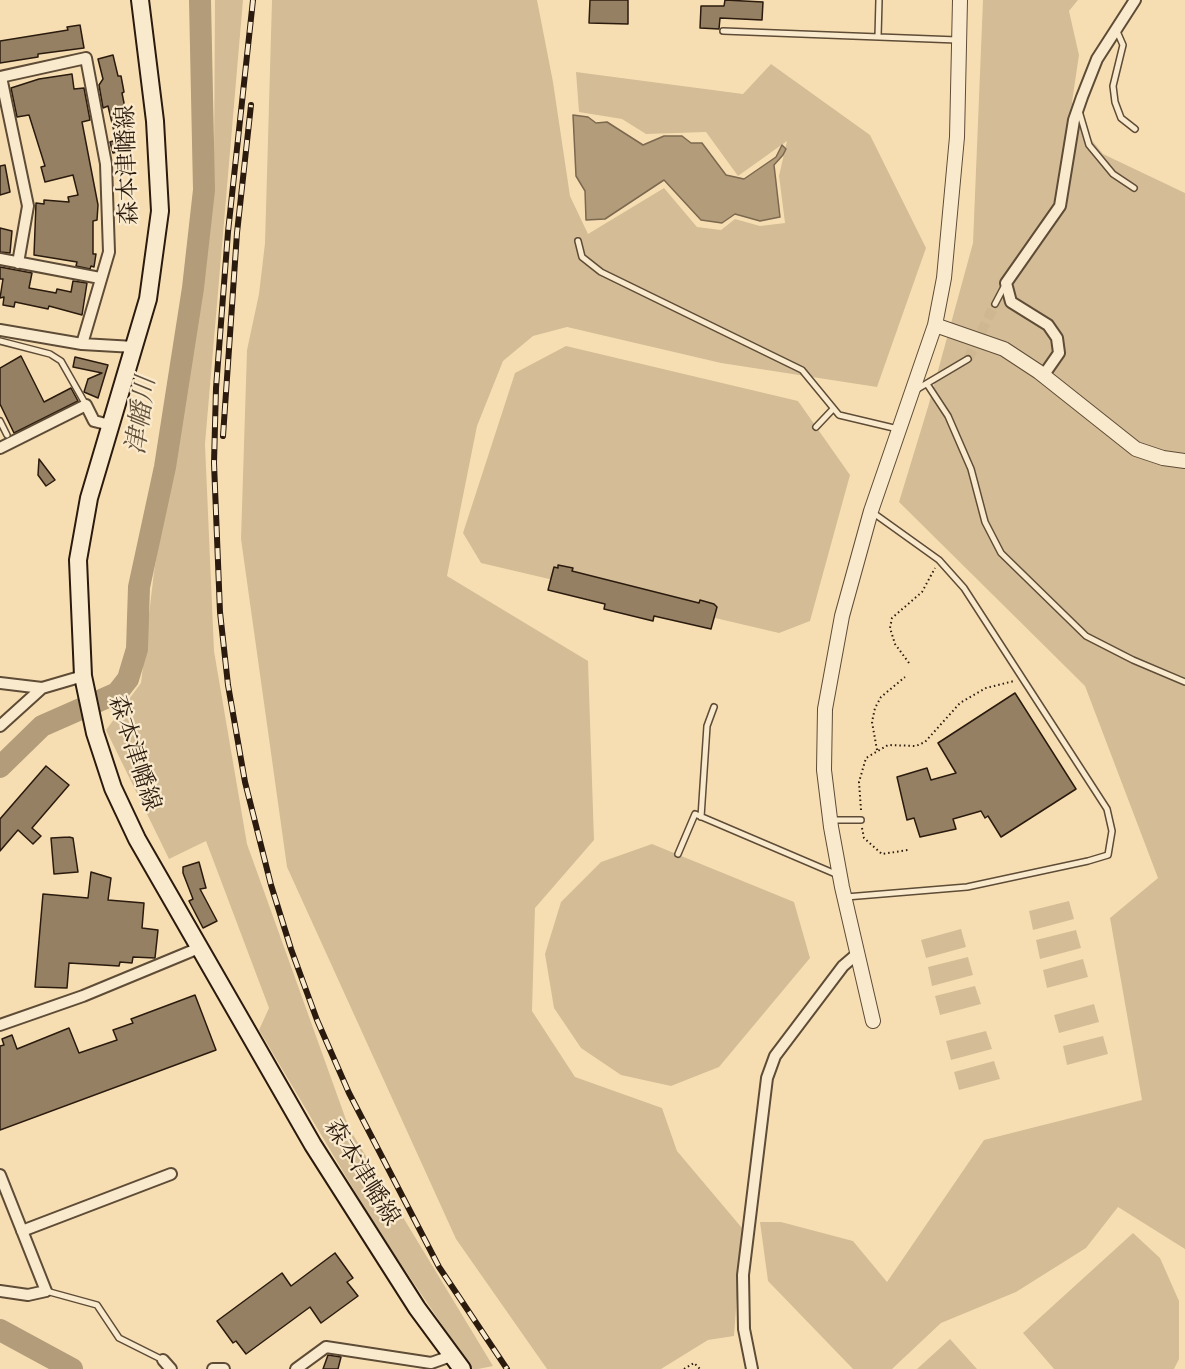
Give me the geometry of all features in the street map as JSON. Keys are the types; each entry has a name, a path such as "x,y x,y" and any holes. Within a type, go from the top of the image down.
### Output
{"main road":[{"name":"森本津幡線","path":"140,0 155,121 160,212 148,299 89,498 78,560 83,676 95,733 113,788 137,839 312,1145 446,1363 462,1369"}],"street":[{"path":"873,1021 844,897 830,820 824,770 825,709 842,616 871,511 935,325 944,278 957,137 960,0"},
{"path":"1043,376 1059,353 1056,338 1048,325 1011,302 1006,283 1060,206 1078,109 1097,59 1115,27 1135,0"},
{"path":"18,263 28,206 0,77 86,58 106,164 109,252 82,344"},
{"path":"0,259 100,278"},
{"path":"935,325 1004,349 1043,376 1136,449 1163,458 1185,461"},
{"path":"1,334 82,344 134,346"},
{"path":"0,448 86,405 94,421 110,425"},
{"path":"0,683 42,688 83,676"},
{"path":"0,726 42,688"},
{"path":"0,1025 83,996 199,948"},
{"path":"752,1369 744,1329 743,1275 767,1078 775,1056 843,966 857,954"},
{"path":"22,1231 171,1174"},
{"path":"0,1175 46,1291 28,1295 0,1291"},
{"path":"296,1369 326,1347 431,1363 446,1363"},
{"path":"163,1360 171,1369"},
{"path":"213,1369 224,1369"}],"lane":[{"path":"878,37 879,0"},
{"path":"1115,27 1123,45 1113,86 1115,102 1121,118 1135,129"},
{"path":"723,31 959,40"},
{"path":"1078,109 1089,145 1113,174 1134,188"},
{"path":"578,241 582,257 601,272 802,370 839,415 898,429"},
{"path":"995,304 1006,283"},
{"path":"1,334 50,354 61,361 86,405"},
{"path":"910,393 968,359"},
{"path":"927,384 948,416 971,469 985,522 1001,553 1086,636 1133,660 1185,682"},
{"path":"816,427 833,409"},
{"path":"0,421 7,435"},
{"path":"844,897 967,887 1108,855 1112,831 1107,809 964,588 939,560 871,511"},
{"path":"700,817 707,726 714,707"},
{"path":"678,854 695,814 840,876"},
{"path":"830,820 861,820"},
{"path":"46,1291 98,1305 119,1338 163,1360"}],"path":[{"path":"909,663 895,644 890,628 892,618 922,592 939,560"},
{"path":"908,850 882,854 873,849 864,838 861,820 861,769 866,758 888,745 916,746 925,742 960,703 986,688 1012,682 1021,676"},
{"path":"877,750 872,722 875,708 881,697 905,677"},
{"path":"684,1369 694,1363 700,1369"}],"shaded area":[{"path":"215,0 243,0 205,444 214,651 247,844 349,1128 493,1366 478,1369 472,1369 377,1229 259,1030 269,1008 206,841 169,859 106,730 141,683 154,572 192,342 214,159"},
{"path":"272,0 537,0 553,82 570,196 588,234 664,188 697,227 721,230 735,219 760,226 785,223 779,176 787,141 738,176 706,132 646,134 622,119 579,112 576,72 743,94 771,64 870,135 926,248 877,387 721,363 567,327 533,336 503,361 477,426 447,576 588,661 594,840 535,908 532,1011 575,1077 662,1108 677,1151 742,1228 734,1336 708,1340 661,1369 547,1369 456,1239 287,867 241,539 247,350 259,294 265,243"},
{"path":"983,0 1078,0 1069,11 1079,55 1072,102 1082,128 1103,154 1185,193 1185,1249 1118,1207 1086,1248 1016,1292 941,1323 892,1369 853,1369 768,1281 760,1222 781,1222 853,1241 887,1282 984,1140 1142,1100 1110,918 1158,878 1085,686 899,502 973,243"},
{"path":"573,115 588,117 596,123 607,122 643,145 664,136 682,136 691,143 702,143 726,175 744,179 776,157 782,145 786,149 774,165 780,217 760,221 735,214 722,223 701,220 664,180 605,219 586,220 585,191 576,176"},
{"path":"566,346 798,401 850,475 810,621 779,633 481,563 463,533 515,373"},
{"path":"652,844 794,902 810,958 719,1067 671,1086 621,1075 581,1048 554,1008 545,954 561,902 601,862"},
{"path":"1069,901 1074,919 1033,930 1029,911"},
{"path":"961,929 966,947 926,958 921,940"},
{"path":"1076,930 1081,948 1040,959 1036,940"},
{"path":"968,957 973,975 932,986 928,967"},
{"path":"1083,959 1088,977 1047,988 1043,970"},
{"path":"975,986 981,1004 940,1015 935,996"},
{"path":"1094,1004 1099,1022 1059,1033 1054,1015"},
{"path":"986,1031 992,1049 951,1060 946,1041"},
{"path":"1103,1036 1108,1054 1067,1065 1063,1046"},
{"path":"994,1061 1000,1079 959,1090 954,1072"},
{"path":"1133,1233 1160,1258 1179,1301 1179,1359 1174,1369 1054,1369 1023,1333"},
{"path":"950,1339 977,1369 917,1369"}],"building":[{"path":"590,0 628,0 628,24 589,23"},
{"path":"725,0 763,2 762,20 720,18 719,29 700,28 701,6 724,6"},
{"path":"80,25 84,48 38,54 38,57 0,63 0,41 68,30 67,27"},
{"path":"113,55 118,76 121,76 124,92 122,93 133,148 113,153 110,142 116,140 108,106 103,108 99,85 103,79 98,59"},
{"path":"72,74 74,89 84,88 90,120 82,122 98,205 97,220 93,221 93,254 96,254 94,267 91,266 90,269 76,266 77,262 34,255 36,203 44,204 44,200 69,202 68,197 78,195 73,175 45,182 41,167 45,166 29,115 17,117 11,88 39,79"},
{"path":"5,165 10,192 0,195 0,166"},
{"path":"0,228 12,231 10,253 0,252"},
{"path":"0,267 32,273 29,288 56,293 57,289 71,292 73,281 87,283 82,315 49,306 48,309 15,302 14,307 3,305 4,297 0,298 3,279 0,279"},
{"path":"21,356 44,402 71,388 78,401 14,433 0,404 0,368"},
{"path":"75,357 108,365 98,398 84,392 88,379 102,373 73,367"},
{"path":"39,459 55,480 46,486 38,475"},
{"path":"558,565 573,568 572,571 699,603 700,600 714,604 717,607 711,629 654,616 653,621 604,609 605,604 548,590 554,567 558,568"},
{"path":"1015,693 1076,789 1001,837 988,816 985,818 981,811 953,819 956,829 920,837 914,818 907,820 897,777 927,768 931,780 956,773 938,743"},
{"path":"46,766 69,785 32,828 41,836 33,844 18,830 0,851 0,819"},
{"path":"51,838 73,838 78,872 54,874"},
{"path":"199,862 206,888 200,889 217,921 203,928 189,901 193,899 183,873 183,867"},
{"path":"91,872 111,878 108,900 144,903 142,928 158,930 155,958 133,957 132,963 120,962 119,966 69,963 67,988 35,987 43,894 88,898"},
{"path":"195,995 216,1050 0,1130 0,1046 4,1045 2,1039 12,1035 17,1049 69,1028 79,1053 117,1040 113,1030 133,1023 131,1019"},
{"path":"335,1253 353,1278 347,1282 358,1296 321,1323 310,1307 246,1354 236,1341 233,1343 217,1321 282,1273 291,1286"},
{"path":"328,1355 341,1357 338,1369 323,1369"}],"waterway":[{"name":"津幡川","path":"0,767 42,726 117,693 128,679 137,649 139,587 165,467 193,288 204,190 200,0"},
{"name":"津幡川","path":"0,1330 72,1369"}],"tunnel":[{"path":"968,359 995,304"}],"railway":[{"path":"253,0 228,232 216,388 214,463 220,612 228,685 245,782 271,885 291,949 317,1020 349,1093 439,1267 507,1369"},
{"path":"223,436 237,233 251,105"}]}
